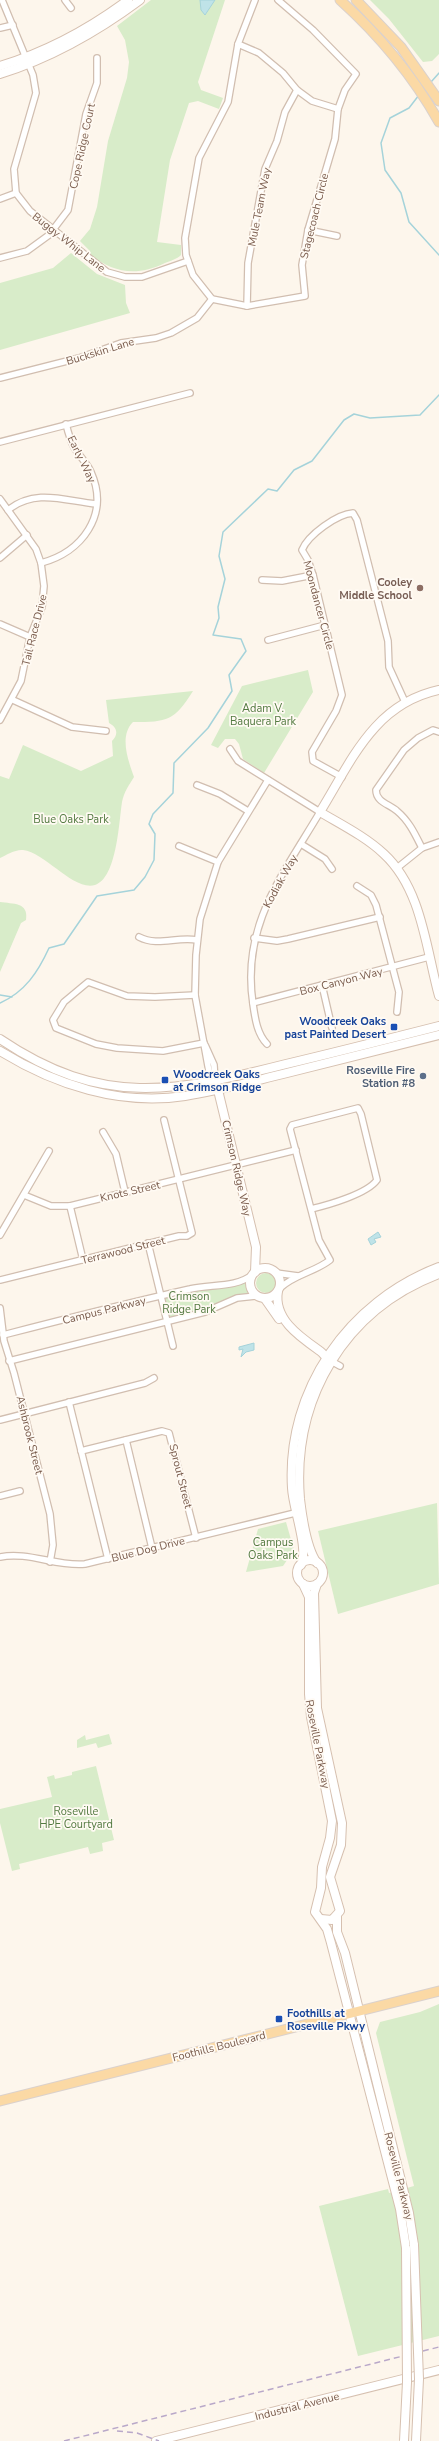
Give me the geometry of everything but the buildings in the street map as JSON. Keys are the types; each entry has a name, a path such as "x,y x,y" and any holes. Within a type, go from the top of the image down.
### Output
{"main road":[{"path":"340,0 373,32 414,81 439,122"},
{"path":"356,0 391,35 420,72 437,98"},
{"name":"Foothills Boulevard","path":"0,2102 439,1991"}],"street":[{"path":"0,199 16,193 14,169 36,93 27,61 2,0"},
{"path":"66,0 71,8"},
{"path":"0,66 27,61 95,23 128,0"},
{"path":"0,74 86,36 140,0"},
{"path":"212,299 201,287 188,261 185,238 199,158 228,102 238,44 256,0"},
{"name":"Stagecoach Circle","path":"212,299 247,306 305,296 302,266 308,230 320,183 335,139 338,109 345,90 356,74 313,30 278,0"},
{"path":"0,28 13,25"},
{"path":"238,44 259,53 283,73 297,90 312,101 338,109"},
{"name":"Cope Ridge Court","path":"0,258 27,252 53,230 68,210 86,114 97,83 97,58"},
{"name":"Mule Team Way","path":"247,306 248,263 265,169 277,141 285,112 297,90"},
{"name":"Buggy Whip Lane","path":"16,193 30,211 100,268 119,276 133,278 149,276 188,261"},
{"path":"308,230 338,236"},
{"name":"Buckskin Lane","path":"0,378 79,358 121,343 156,338 171,333 197,318 212,299"},
{"path":"0,442 190,393"},
{"name":"Early Way","path":"41,563 64,555 76,546 89,528 96,504 93,479 87,465 74,448 66,424"},
{"path":"8,510 19,502 39,496 96,504"},
{"name":"Tail Race Drive","path":"0,499 27,535 41,563 44,596 39,617 30,637 23,675 13,700 0,720"},
{"name":"Moondancer Circle","path":"342,777 313,761 312,752 336,711 342,695 313,575 308,560 302,550 304,544 344,514 353,513 357,520 388,641 390,667 405,702"},
{"path":"0,558 27,535"},
{"path":"262,580 282,581 313,575"},
{"path":"0,624 30,637"},
{"path":"268,640 325,625"},
{"path":"320,812 374,727 405,702 417,696 439,690"},
{"path":"13,700 72,727 106,731"},
{"path":"422,848 407,821 398,811 379,800 376,796 376,790 408,746 433,730 439,732"},
{"path":"230,749 238,760 268,780 376,846 397,868 414,900 439,996"},
{"name":"Crimson Ridge Way","path":"253,1274 256,1247 217,1086 216,1074 210,1063 204,1043 195,995 197,940 206,898 218,862 268,780"},
{"path":"197,785 220,794 248,811"},
{"name":"Kodiak Way","path":"267,1044 260,1033 253,1003 251,969 254,938 267,901 320,812"},
{"path":"397,868 422,848 439,842"},
{"path":"301,844 325,859 332,869"},
{"path":"179,846 218,862"},
{"path":"357,886 371,895 380,916 399,992 397,1012"},
{"path":"254,938 277,941 380,916"},
{"path":"139,937 152,942 184,938 197,940"},
{"name":"Box Canyon Way","path":"253,1003 429,958"},
{"path":"195,995 154,997 127,996 88,982 70,995 64,1002 53,1020 53,1025 56,1028 76,1037 117,1048 163,1050 204,1043"},
{"path":"322,985 332,1028"},
{"path":"0,1039 44,1066 100,1084 163,1089 217,1086 439,1026"},
{"path":"0,1051 47,1077 77,1087 113,1095 165,1098 439,1035"},
{"path":"10,1361 204,1312 237,1298 273,1297 279,1289 298,1276 312,1271 330,1260 322,1249 311,1209 296,1150 290,1129 292,1125 352,1108 358,1108 362,1114 377,1180 372,1185 339,1202 311,1209"},
{"path":"164,1120 179,1180"},
{"path":"103,1132 116,1154 125,1192"},
{"name":"Knots Street","path":"24,1194 45,1204 70,1206 296,1150"},
{"path":"0,1235 49,1151"},
{"name":"Terrawood Street","path":"0,1280 187,1236 192,1232 179,1180"},
{"path":"70,1206 83,1260"},
{"path":"148,1244 173,1346"},
{"name":"Crimson Ridge Way","path":"256,1247 273,1270"},
{"path":"439,1267 393,1290 367,1309 340,1338 329,1359 319,1382 306,1417 299,1469 302,1512 311,1553 323,1573 317,1584 312,1586 303,1584 298,1573 304,1559 304,1548 295,1513 292,1469 295,1438 309,1390 329,1359 354,1332 382,1306 414,1285 439,1274"},
{"path":"298,1276 262,1268 253,1274 250,1287 261,1298 290,1334 310,1350 329,1359"},
{"path":"273,1270 280,1280 277,1303 282,1317 304,1340 340,1366"},
{"name":"Campus Parkway","path":"3,1335 161,1295 199,1287 234,1283 253,1274"},
{"name":"Ashbrook Street","path":"0,1308 3,1335 53,1529 50,1562"},
{"path":"0,1420 146,1383 154,1378"},
{"path":"69,1402 108,1559"},
{"name":"Sprout Street","path":"81,1451 162,1431 170,1435 196,1538"},
{"path":"126,1440 152,1548"},
{"path":"0,1496 20,1491"},
{"name":"Blue Dog Drive","path":"0,1557 18,1555 70,1566 108,1559 295,1513"},
{"path":"301,1565 308,1561 317,1563"},
{"name":"Roseville Parkway","path":"303,1584 308,1597 310,1709 331,1811 330,1838 323,1861 322,1888 316,1903"},
{"name":"Roseville Parkway","path":"317,1584 314,1593 315,1694 321,1732 341,1813 342,1834 330,1882 337,1900"},
{"path":"319,1755 331,1789 335,1792 332,1796 331,1811"},
{"path":"326,1896 337,1900 340,1908 337,1917 329,1921 320,1919 315,1912 316,1903 326,1896"},
{"name":"Roseville Parkway","path":"337,1917 337,1932 344,1947 358,2011 409,2213 414,2245 419,2379 416,2441"},
{"name":"Roseville Parkway","path":"320,1919 327,1929 400,2209 406,2248 407,2382 404,2441"},
{"name":"Industrial Avenue","path":"156,2441 439,2370"}],"green space":[{"path":"151,0 225,0 198,82 201,90 223,98 219,109 198,101 189,103 170,160 157,242 181,245 181,255 175,259 144,270 125,271 116,269 97,260 88,253 90,251 80,241 90,229 97,207 108,141 127,78 129,62 125,40 117,26"},
{"path":"370,0 439,0 439,54 432,61 423,62 389,19"},
{"path":"71,253 97,274 125,285 126,303 130,313 0,350 0,283 53,268"},
{"name":"Adam V. Baquera Park","path":"308,670 313,692 264,773 243,759 239,744 235,739 225,739 218,748 211,745 242,686"},
{"name":"Blue Oaks Park","path":"193,691 181,708 169,718 154,721 133,722 126,734 127,756 134,777 123,798 116,848 108,872 102,880 95,885 87,885 78,882 41,858 23,850 14,851 0,858 0,776 9,779 23,745 81,771 113,756 112,741 116,736 116,731 109,723 106,700"},
{"path":"0,902 15,904 23,907 26,914 26,920 21,923 0,972"},
{"path":"266,1273 273,1276 276,1283 273,1290 266,1293 259,1290 256,1283 259,1276"},
{"name":"Crimson Ridge Park","path":"247,1282 251,1294 172,1318 169,1316 165,1299 167,1297 196,1289"},
{"path":"437,1503 439,1584 338,1614 318,1531"},
{"name":"Campus Oaks Park","path":"286,1522 294,1550 283,1566 246,1572 258,1529"},
{"path":"109,1734 112,1744 98,1748 96,1743 77,1748 77,1740 85,1735 86,1740"},
{"name":"Roseville HPE Courtyard","path":"96,1766 114,1840 102,1843 103,1851 90,1854 88,1847 19,1864 20,1869 12,1871 0,1823 0,1809 52,1797 47,1777 54,1775 55,1779 72,1775 72,1772"},
{"path":"439,2004 439,2336 358,2356 319,2206 388,2189 389,2193 414,2186 376,2033 380,2022 420,2012"}],"water":[{"path":"200,0 215,0 205,15 201,10"},
{"path":"378,1232 381,1237 374,1239 376,1242 371,1245 368,1239"},
{"path":"254,1343 254,1350 246,1352 241,1357 243,1349 239,1350 239,1347"}],"waterway":[{"path":"431,82 439,73"},
{"path":"419,95 409,108 390,118 381,143 385,170 401,193 409,222 439,255"},
{"path":"0,1003 24,987 35,973 49,948 64,944 97,896 134,890 145,877 154,860 155,834 149,824 153,814 173,793 174,763 208,728 232,691 229,675 246,651 241,639 213,635 219,618 218,607 225,579 219,556 223,532 268,489 277,491 294,470 312,461 344,420 354,414 370,418 420,415 439,395"},
{"path":"0,995 12,997"}],"railway":[{"path":"64,2441 439,2347"},
{"path":"117,2431 137,2433 159,2441"}],"place":[{"name":"Cooley Middle School","path":"420,588"},
{"name":"Woodcreek Oaks past Painted Desert","path":"394,1027"},
{"name":"Roseville Fire Station #8","path":"423,1076"},
{"name":"Woodcreek Oaks at Crimson Ridge","path":"165,1080"},
{"name":"Foothills at Roseville Pkwy","path":"279,2019"}]}
